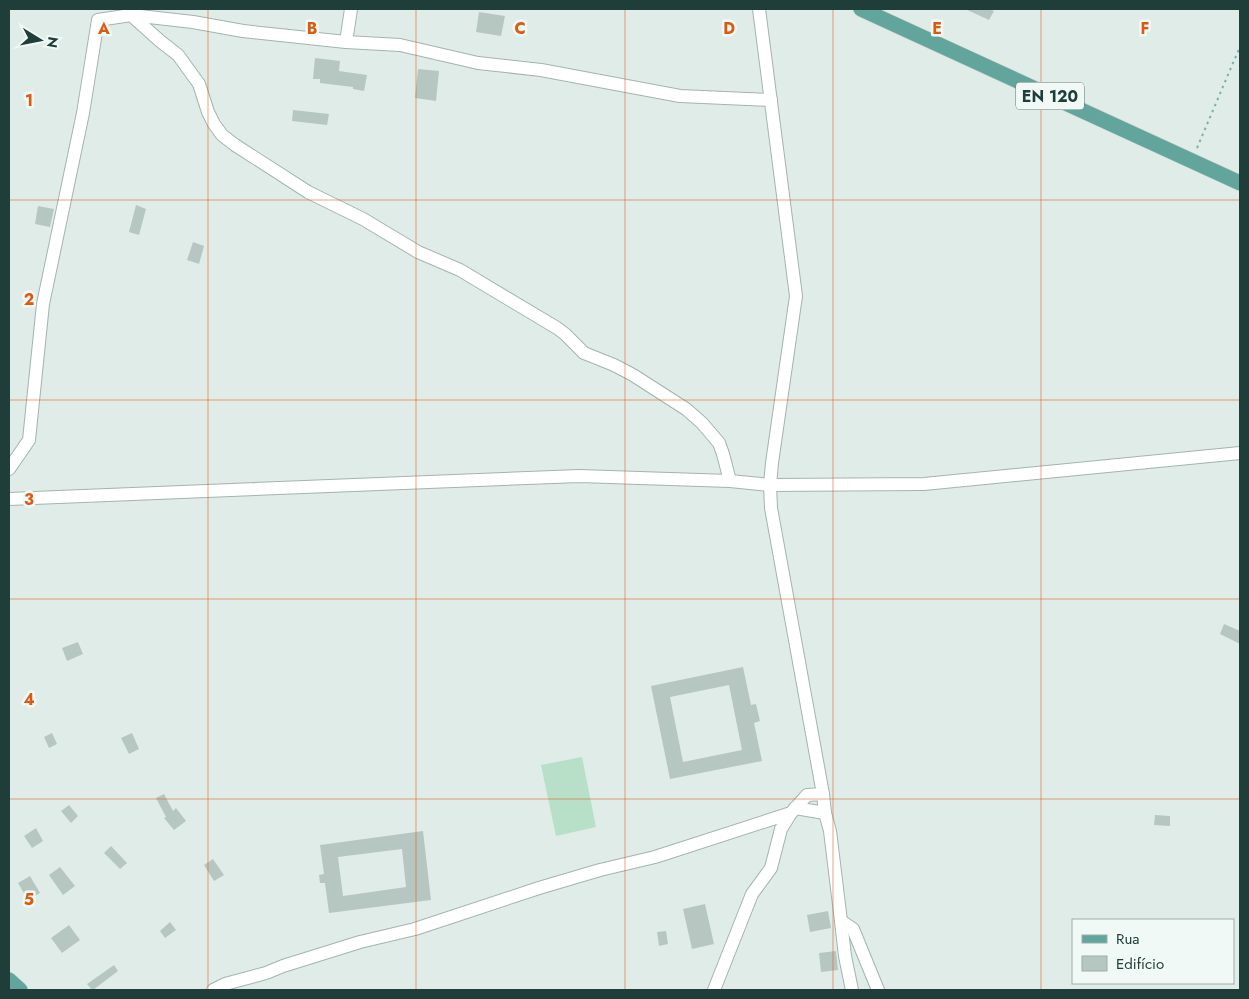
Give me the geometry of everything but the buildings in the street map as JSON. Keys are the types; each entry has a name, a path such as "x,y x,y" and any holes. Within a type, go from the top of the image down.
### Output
{"main road":[{"name":"EN 120","path":"861,9 1240,183"},
{"path":"9,980 20,990"}],"street":[{"path":"346,42 351,9"},
{"path":"759,9 796,296 772,463 770,485 771,508 825,813 830,831 845,956 852,990"},
{"path":"9,469 29,440 43,304 83,113 99,14 131,15 346,42 400,45 478,63 541,70 680,96 771,100"},
{"path":"131,15 178,55 199,84 208,112 222,136 308,192 364,219 418,252 460,270 557,328 584,353 627,372 686,409 702,423 718,443 723,454 730,482"},
{"path":"9,499 578,476 770,485 924,484 1240,453"},
{"path":"714,990 752,894 772,868 781,829 793,810 807,795 823,794"},
{"path":"213,990 225,984 266,973 360,942 416,929 539,888 655,857 793,810 825,813"},
{"path":"842,921 853,929 878,990"}],"path":[{"path":"1191,161 1240,47"}],"green space":[{"path":"582,757 596,827 556,836 541,765"}]}
